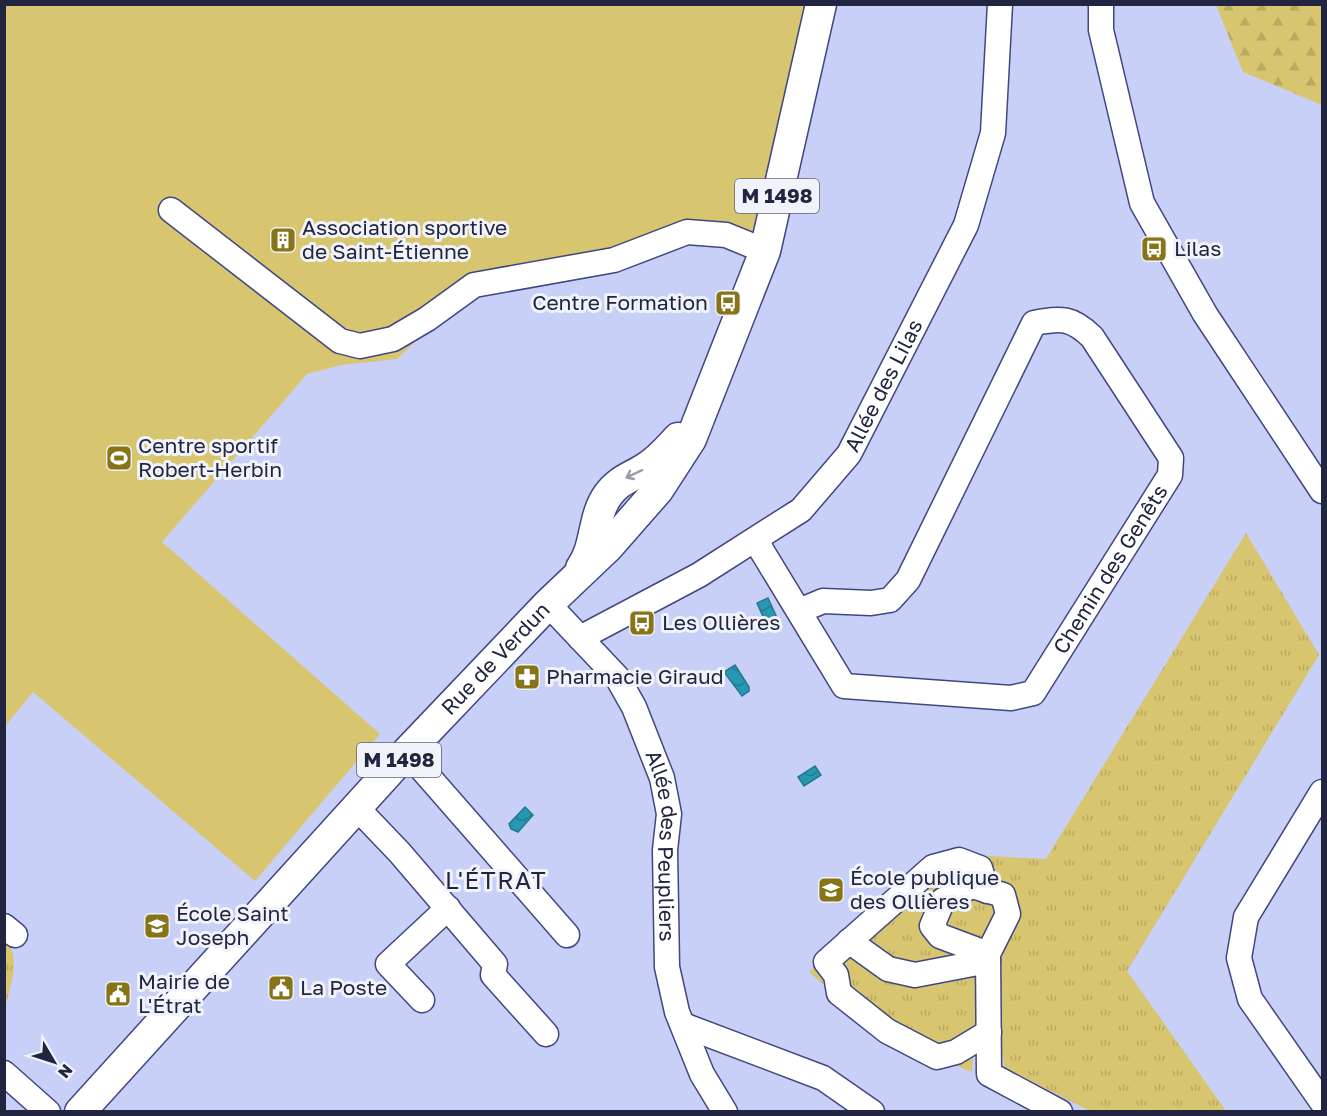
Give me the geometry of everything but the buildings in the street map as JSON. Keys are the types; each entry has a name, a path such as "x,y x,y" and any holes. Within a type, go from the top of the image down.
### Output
{"main road":[{"name":"Rue de Verdun","path":"80,1112 407,752 548,604 608,547 658,490 691,439 765,251 821,4"}],"street":[{"name":"Allée des Lilas","path":"580,638 699,575 801,510 849,454 966,225 993,133 1000,4"},
{"path":"1101,4 1101,30 1142,203 1205,314 1323,491"},
{"path":"171,210 340,341 360,346 393,339 428,319 474,285 614,260 687,232 726,235 765,251"},
{"name":"Chemin des Genêts","path":"757,540 799,611 844,686 1011,698 1033,693 1170,475 1171,458 1092,337 1077,321 1055,319 1034,322 908,580 891,600 871,603 823,601 799,611"},
{"name":"Allée des Peupliers","path":"548,604 617,676 634,707 662,778 669,814 665,850 667,967 682,1025 708,1088 725,1112"},
{"path":"407,752 567,935"},
{"path":"1323,792 1246,917 1239,958 1250,999 1323,1102"},
{"path":"357,808 448,908 495,964 493,975 546,1034"},
{"path":"987,891 980,868 958,860 933,867 826,962 836,975 839,993 887,1031 937,1057 956,1052 989,1038"},
{"path":"988,958 940,936 932,926 943,900 972,886 1003,895 1008,914 988,958 989,1074 1060,1112"},
{"path":"422,1000 388,963 448,908"},
{"path":"849,942 888,969 915,975 988,958"},
{"path":"682,1025 823,1078 872,1112"},
{"path":"4,1073 48,1112"}],"green space":[{"name":"Centre sportif Robert-Herbin","path":"5,5 821,5 765,251 687,232 474,285 397,359 341,365 307,374 162,542 380,734 255,881 33,692 5,726"},
{"path":"1216,5 1322,5 1322,105 1243,72"},
{"path":"1246,533 1319,655 1127,971 1226,1111 1090,1111 1005,1068 999,1038 974,1041 972,1072 884,1037 809,972 933,853 1046,859"},
{"path":"5,940 10,946 14,963 5,1007"}],"water":[{"path":"768,598 777,618 766,623 757,603"},
{"path":"735,665 749,687 749,691 742,696 724,672"},
{"path":"815,766 821,775 804,786 798,777"},
{"path":"525,807 533,815 518,832 511,829 509,824"}],"place":[{"name":"Association sportive de Saint-Étienne","path":"283,240"},
{"name":"Lilas","path":"1154,249"},
{"name":"Centre Formation","path":"728,303"},
{"name":"Centre sportif Robert-Herbin","path":"119,458"},
{"name":"Les Ollières","path":"642,623"},
{"name":"Pharmacie Giraud","path":"527,677"},
{"name":"École publique des Ollières","path":"831,890"},
{"name":"École Saint Joseph","path":"157,926"},
{"name":"La Poste","path":"281,988"},
{"name":"Mairie de L'Étrat","path":"118,994"}],"district":[{"name":"L'ÉTRAT","path":"496,881"}]}
